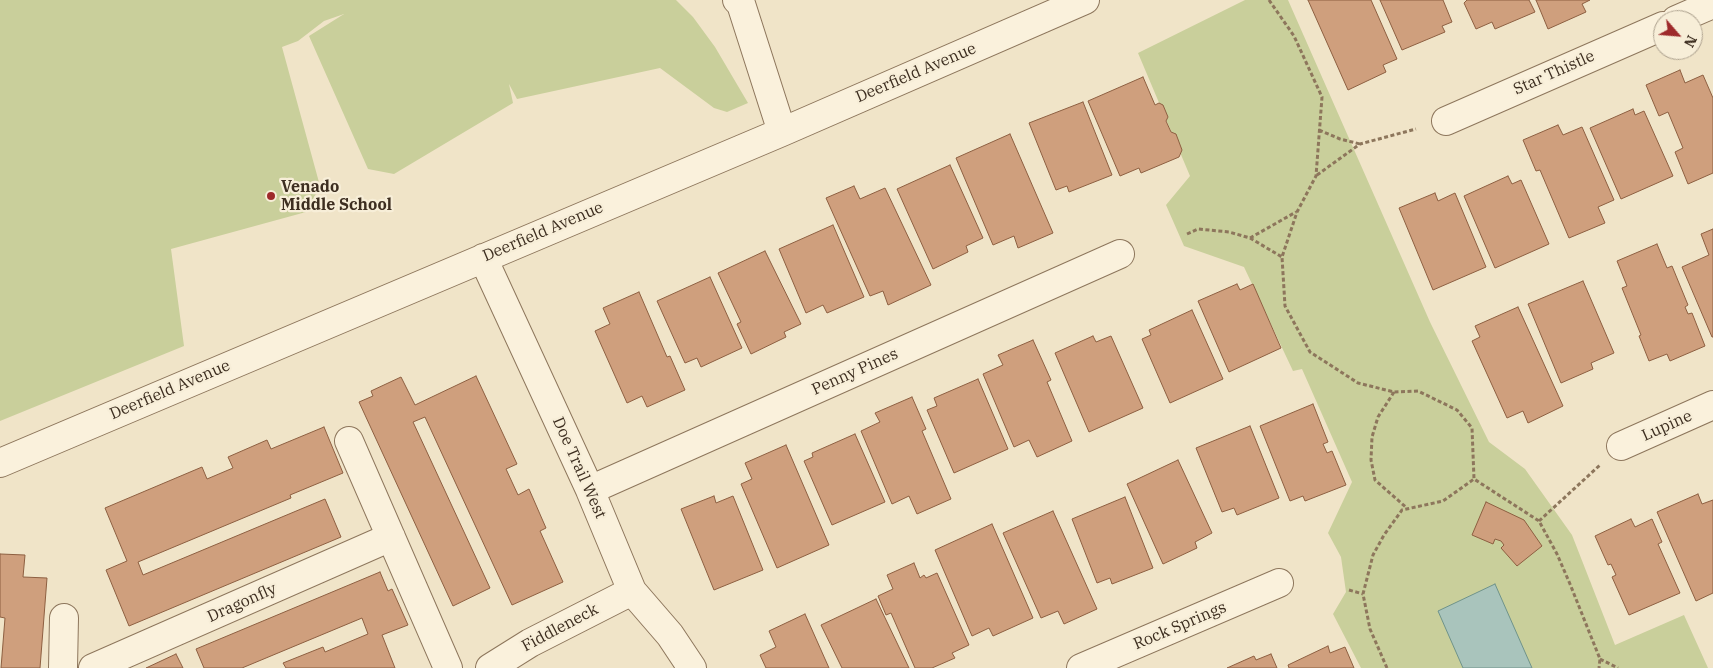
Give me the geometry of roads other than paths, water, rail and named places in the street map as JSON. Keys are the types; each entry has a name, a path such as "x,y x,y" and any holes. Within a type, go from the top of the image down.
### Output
{"street":[{"path":"737,0 741,4 782,132"},
{"name":"Deerfield Avenue","path":"0,463 782,132 1085,0"},
{"path":"1699,10 1713,4"},
{"name":"Star Thistle","path":"1446,121 1653,30"},
{"name":"Penny Pines","path":"590,490 1120,254"},
{"name":"Doe Trail West","path":"483,258 590,490 632,591 670,635 692,668"},
{"name":"Lupine","path":"1621,446 1713,405"},
{"path":"349,441 448,668"},
{"name":"Dragonfly","path":"93,668 391,537"},
{"name":"Rock Springs","path":"1081,668 1279,583"},
{"name":"Fiddleneck","path":"490,668 530,643 632,591"},
{"path":"63,668 64,618"}],"water":[{"path":"1495,584 1532,668 1463,668 1438,611"}],"place":[{"name":"Venado Middle School","path":"271,196"}]}
